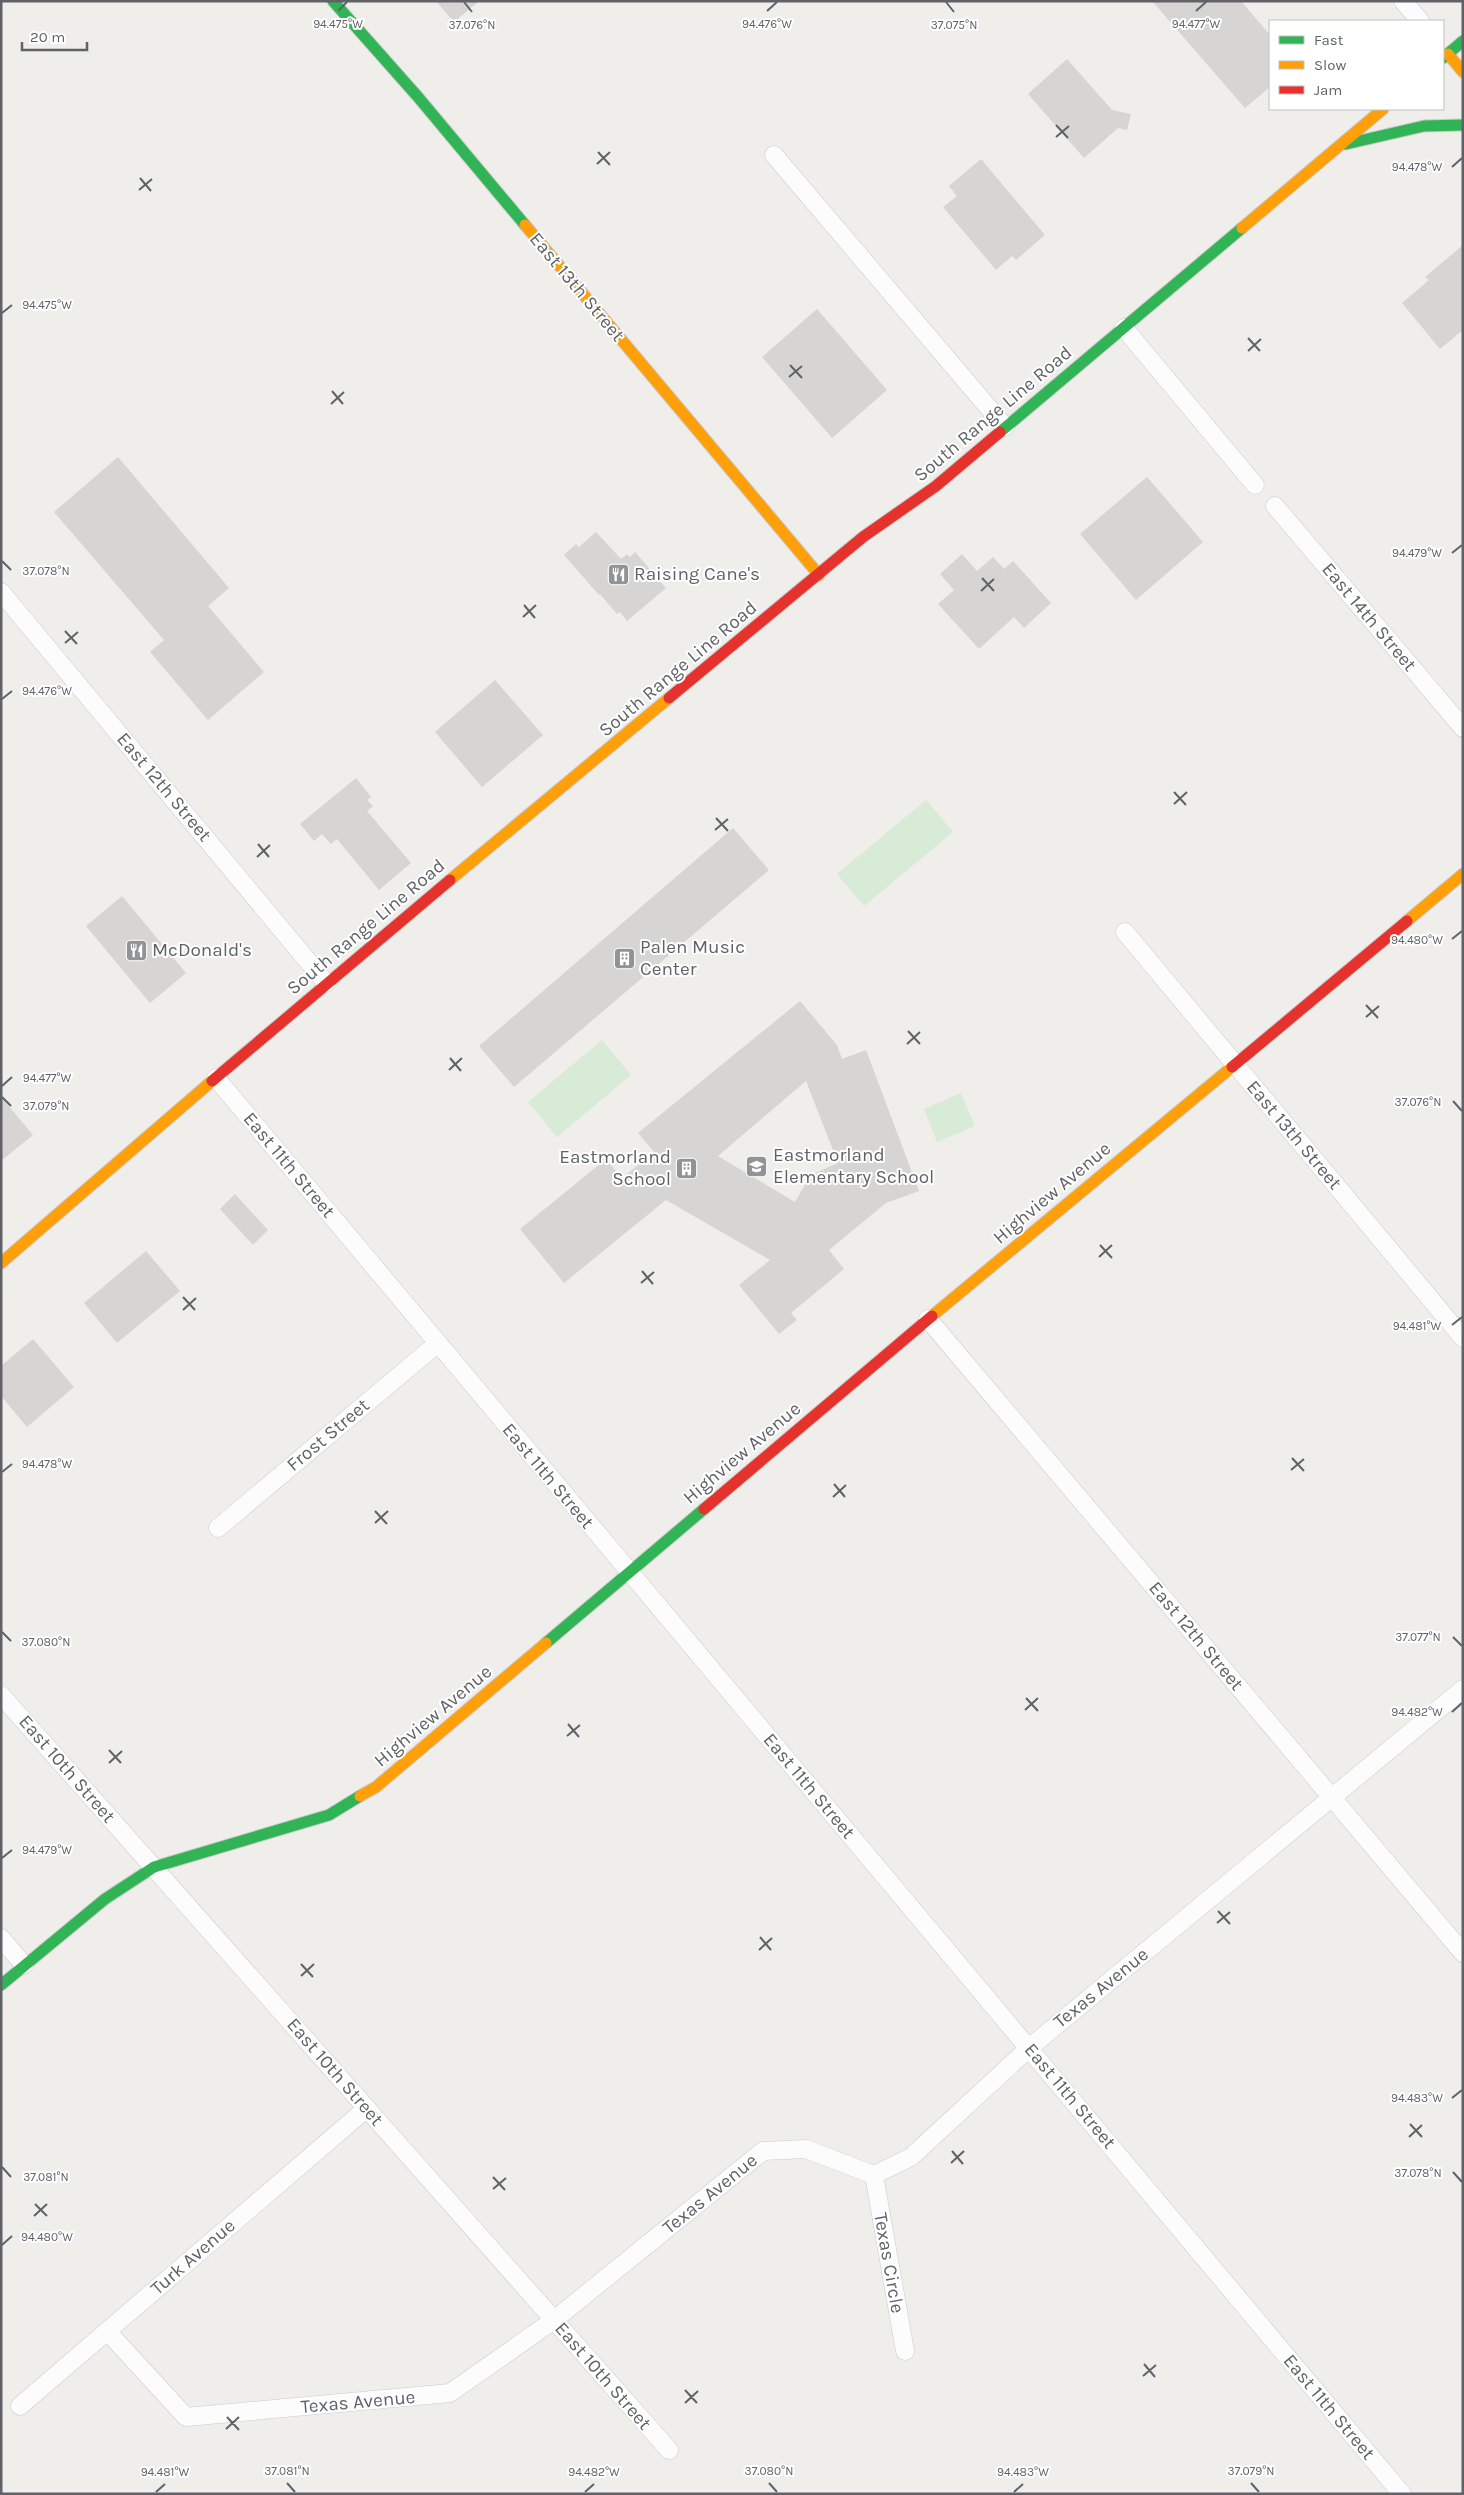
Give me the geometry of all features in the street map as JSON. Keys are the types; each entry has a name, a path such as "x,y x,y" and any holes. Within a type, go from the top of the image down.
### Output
{"street":[{"name":"East 13th Street","path":"333,1 424,104 819,575"},
{"path":"1403,1 1419,20"},
{"path":"1463,42 1444,53 1463,72"},
{"name":"South Range Line Road","path":"1,1263 326,982 863,537 936,486 1382,110"},
{"path":"1340,146 1424,126 1463,124"},
{"path":"774,155 1005,427"},
{"path":"1124,328 1255,485"},
{"name":"East 14th Street","path":"1274,506 1463,728"},
{"name":"East 12th Street","path":"1,592 326,982"},
{"name":"Highview Avenue","path":"1,1985 105,1899 154,1867 329,1815 376,1786 928,1319 1463,874"},
{"name":"East 13th Street","path":"1125,932 1463,1338"},
{"name":"East 11th Street","path":"216,1078 1402,2494"},
{"name":"East 12th Street","path":"928,1319 1463,1953"},
{"name":"Frost Street","path":"218,1528 438,1342"},
{"name":"Texas Avenue","path":"107,2331 186,2418 450,2393 554,2320 763,2151 806,2149 874,2175 911,2157 1029,2048 1463,1689"},
{"name":"East 10th Street","path":"1,1695 669,2450"},
{"path":"1,1938 24,1966"},
{"name":"Turk Avenue","path":"20,2406 367,2108"},
{"name":"Texas Circle","path":"874,2175 905,2351"}],"green space":[{"path":"926,800 953,832 864,906 837,874"},
{"path":"602,1040 631,1075 557,1137 528,1102"},
{"path":"961,1093 975,1126 937,1142 924,1109"}],"building":[{"path":"436,1 479,1 454,22"},
{"path":"1152,1 1241,1 1269,34 1269,88 1245,108"},
{"path":"1067,59 1112,110 1131,114 1127,130 1118,128 1084,158 1028,94"},
{"path":"981,159 1045,235 1016,260 1012,256 996,270 943,207 957,196 949,186"},
{"path":"1463,245 1463,330 1440,349 1402,303 1429,280 1425,277"},
{"path":"817,309 887,390 832,438 762,357"},
{"path":"118,457 229,588 208,606 264,672 208,720 150,652 164,640 54,512"},
{"path":"1147,477 1203,542 1136,600 1080,534"},
{"name":"Raising Cane's","path":"596,532 621,559 627,554 630,557 635,552 666,588 627,621 620,612 617,614 564,555 576,544 579,547"},
{"path":"962,554 977,571 993,557 1004,569 1013,561 1051,603 1024,628 1014,617 979,649 938,604 954,590 940,574"},
{"path":"495,680 543,735 482,787 435,732"},
{"path":"356,778 371,797 367,800 373,806 367,811 411,863 379,890 337,839 331,844 322,834 314,841 300,824"},
{"name":"Palen Music Center","path":"733,828 769,870 514,1087 479,1046"},
{"name":"McDonald's","path":"122,896 186,973 150,1003 86,926"},
{"name":"Eastmorland School","path":"800,1001 837,1045 842,1059 866,1050 919,1191 886,1203 829,1250 844,1269 791,1313 797,1320 779,1334 739,1285 770,1260 666,1200 564,1283 520,1229 606,1159 622,1178 654,1152 638,1133","holes":["806,1081 838,1163 817,1172 809,1178 795,1202 718,1156"]},
{"path":"1,1097 33,1135 1,1161"},
{"path":"235,1194 268,1230 253,1245 220,1209"},
{"path":"146,1251 180,1291 117,1343 84,1303"},
{"path":"33,1339 74,1387 27,1427 1,1396 1,1366"}],"traffic: fast":[{"path":"333,1 418,97 525,225"},
{"path":"1444,57 1463,41"},
{"path":"1346,144 1424,126 1463,125"},
{"path":"1000,432 1242,228"},
{"path":"546,1643 704,1509"},
{"path":"1,1985 105,1899 154,1867 329,1815 360,1796"}],"traffic: slow":[{"path":"1448,54 1463,72"},
{"path":"1242,228 1382,110"},
{"path":"525,225 819,575"},
{"path":"450,880 669,698"},
{"path":"1407,921 1463,874"},
{"path":"932,1316 1232,1067"},
{"path":"1,1263 212,1081"},
{"path":"360,1796 376,1787 546,1643"}],"traffic: jam":[{"path":"669,698 863,537 936,486 1000,432"},
{"path":"212,1081 450,880"},
{"path":"1232,1067 1407,921"},
{"path":"704,1509 932,1316"}],"place":[{"name":"Raising Cane's","path":"618,574"},
{"name":"McDonald's","path":"136,950"},
{"name":"Palen Music Center","path":"624,958"},
{"name":"Eastmorland Elementary School","path":"757,1166"},
{"name":"Eastmorland School","path":"687,1168"}]}
